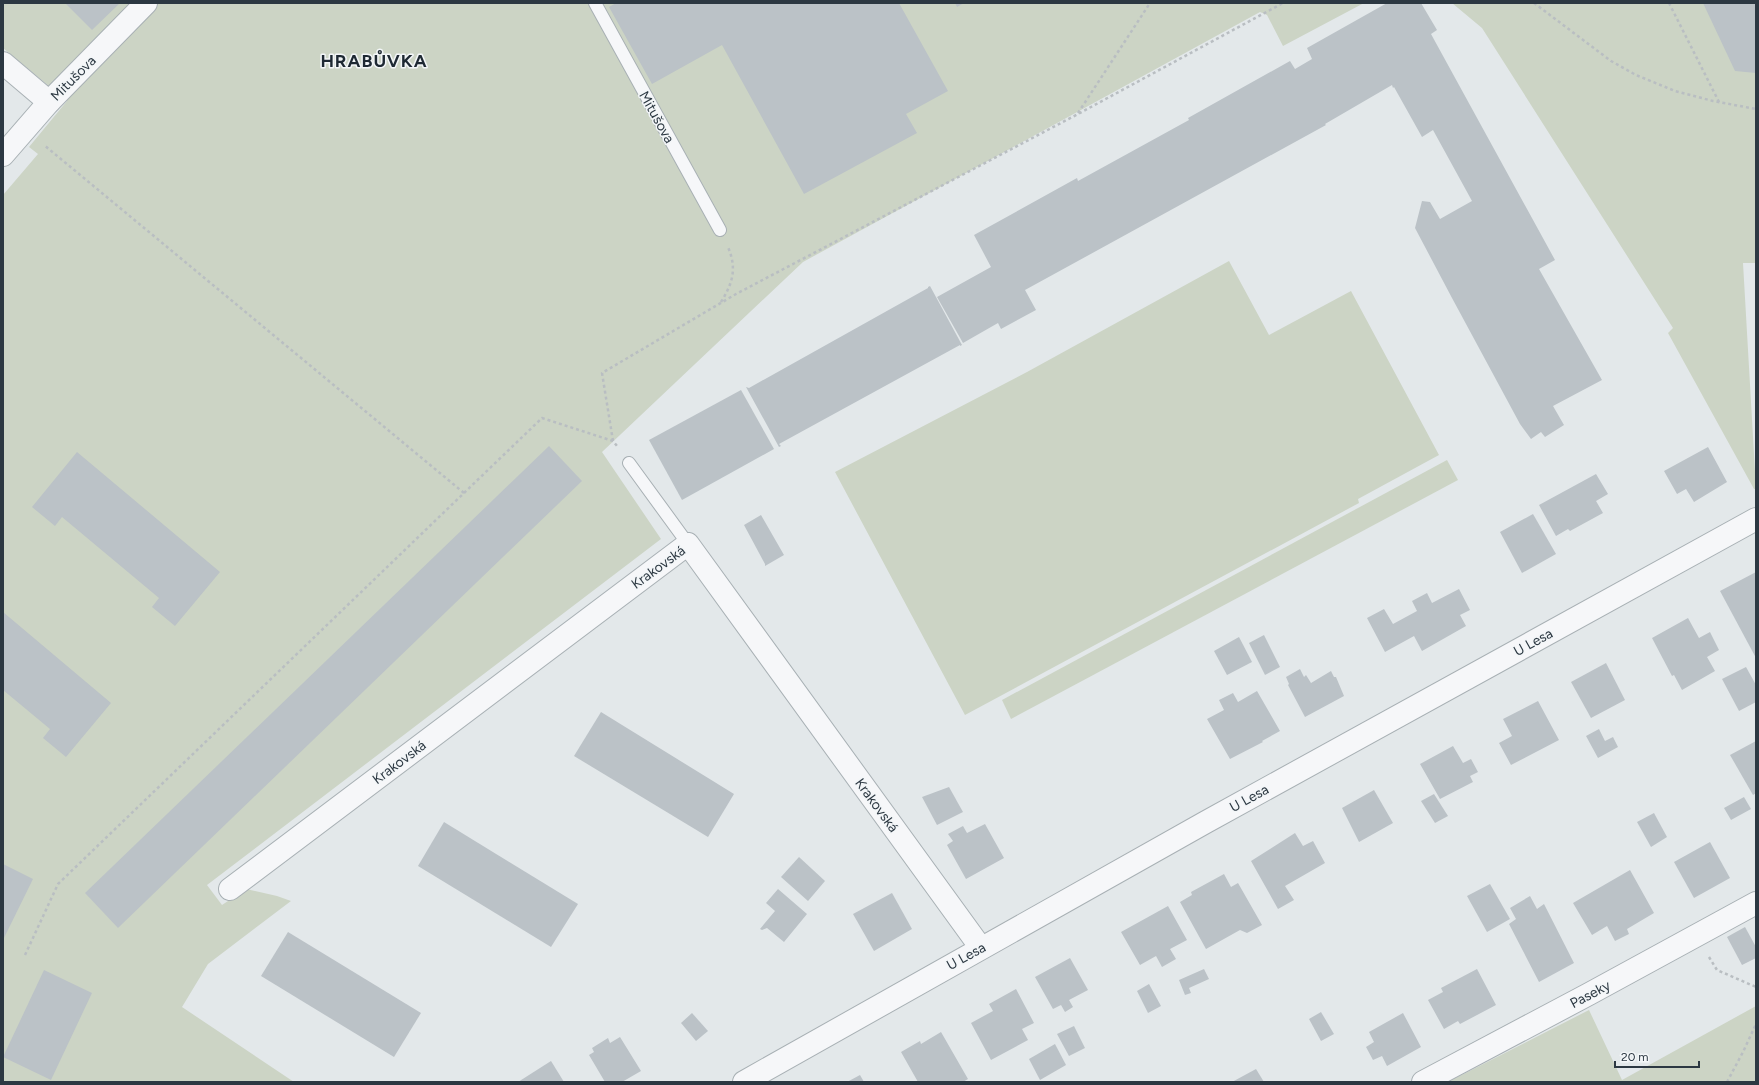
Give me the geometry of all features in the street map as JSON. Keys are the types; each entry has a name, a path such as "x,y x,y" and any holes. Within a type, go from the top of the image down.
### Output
{"street":[{"name":"Mitušova","path":"3,155 49,102 146,3"},
{"path":"3,62 49,102"},
{"name":"U Lesa","path":"744,1082 981,948 1756,518"},
{"name":"Krakovská","path":"230,889 688,544 981,948"},
{"name":"Paseky","path":"1423,1082 1756,903"}],"lane":[{"name":"Mitušova","path":"595,3 720,230"},
{"path":"629,463 688,544"}],"path":[{"path":"1078,114 1150,3"},
{"path":"629,463 613,441 602,373 721,303 1078,114 1283,3"},
{"path":"1534,3 1611,61 1636,75 1675,91 1756,109"},
{"path":"1669,3 1719,102"},
{"path":"25,129 464,493"},
{"path":"720,230 733,259 733,275 729,290 721,303"},
{"path":"25,955 58,884 542,418 613,441"},
{"path":"1696,936 1717,970 1756,987"},
{"path":"1727,1082 1756,1024"}],"green space":[{"path":"3,3 1364,3 1283,46 1267,15 1260,12 803,262 602,452 661,539 207,885 222,905 246,889 277,896 291,901 208,964 182,1007 294,1082 3,1082 3,195 38,154 29,147 67,101 3,48"},
{"path":"1452,3 1756,3 1756,263 1743,263 1756,489 1754,489 1668,333 1673,328 1482,28"},
{"path":"1229,261 1269,335 1351,291 1439,455 1358,499 1359,503 965,715 835,472 1027,372"},
{"path":"1447,460 1458,480 1011,719 1002,700"},
{"path":"1756,1006 1756,1082 1448,1082 1589,1010 1622,1080"}],"building":[{"path":"65,3 120,3 92,30"},
{"path":"616,3 899,3 948,91 906,114 917,133 804,194 722,45 652,84 609,7"},
{"path":"955,3 964,3 957,7"},
{"path":"1387,3 1421,3 1437,30 1431,34 1555,260 1539,269 1602,380 1553,406 1564,425 1545,437 1541,432 1531,439 1520,424 1415,228 1422,201 1430,202 1440,219 1472,201 1433,130 1422,137 1392,85 1325,124 1326,125 1025,290 1036,310 1001,329 998,323 963,343 937,297 991,267 974,235 1077,178 1078,181 1189,120 1188,118 1290,61 1295,69 1312,59 1307,48"},
{"path":"1703,3 1756,3 1756,73 1735,71"},
{"path":"930,286 962,345 779,444 781,446 779,447 746,387 749,388"},
{"path":"741,390 774,449 682,500 649,440"},
{"path":"549,446 582,481 118,928 85,893"},
{"path":"1708,447 1727,482 1694,502 1686,489 1677,494 1664,471"},
{"path":"77,452 220,572 175,626 152,607 159,598 62,517 55,526 32,507"},
{"path":"1596,474 1608,494 1596,501 1603,513 1570,531 1568,529 1556,536 1539,505"},
{"path":"1533,514 1556,554 1522,573 1500,532"},
{"path":"761,515 784,555 765,566 744,525"},
{"path":"1756,572 1756,658 1720,591"},
{"path":"1459,589 1470,610 1460,615 1466,626 1422,651 1414,636 1385,652 1367,618 1384,609 1393,624 1417,611 1412,601 1427,593 1432,603"},
{"path":"3,612 111,703 66,757 43,738 50,729 3,690"},
{"path":"1688,618 1699,638 1710,632 1719,650 1707,657 1715,671 1682,690 1674,675 1672,676 1652,638"},
{"path":"1264,635 1280,667 1265,675 1249,643"},
{"path":"1239,637 1252,662 1227,675 1214,651"},
{"path":"1606,663 1625,700 1591,718 1571,682"},
{"path":"1746,667 1756,685 1756,702 1739,711 1722,679"},
{"path":"1300,669 1304,677 1306,675 1311,683 1331,671 1334,677 1336,677 1344,696 1305,717 1288,685 1289,684 1286,677"},
{"path":"1257,691 1280,731 1262,741 1263,742 1230,759 1207,719 1224,710 1219,700 1233,693 1238,702"},
{"path":"1538,701 1559,740 1511,765 1499,743 1512,736 1503,719"},
{"path":"601,712 734,794 708,837 574,756"},
{"path":"1599,729 1605,741 1613,737 1618,747 1598,758 1586,736"},
{"path":"1756,741 1756,793 1753,795 1730,755"},
{"path":"1453,746 1463,763 1471,759 1478,772 1470,776 1473,782 1440,799 1420,764"},
{"path":"949,787 963,812 937,825 922,797"},
{"path":"1374,790 1393,823 1359,842 1342,808"},
{"path":"1434,794 1448,816 1435,823 1421,801"},
{"path":"1744,797 1751,809 1731,820 1724,808"},
{"path":"1654,813 1667,837 1651,847 1637,822"},
{"path":"444,822 578,904 551,947 418,866"},
{"path":"985,824 1004,858 966,879 947,845 953,841 948,834 963,826 967,833"},
{"path":"1295,833 1303,846 1313,841 1325,863 1285,886 1294,900 1278,909 1251,861"},
{"path":"1710,842 1730,878 1694,898 1674,862"},
{"path":"799,857 825,881 808,901 781,877"},
{"path":"3,864 33,879 3,940"},
{"path":"1630,870 1654,913 1627,929 1629,934 1615,941 1607,926 1592,935 1573,903"},
{"path":"1224,874 1231,887 1238,883 1262,925 1247,933 1240,930 1206,949 1180,902 1192,895 1191,892"},
{"path":"1490,884 1510,919 1487,932 1467,896"},
{"path":"778,889 807,914 784,942 767,928 762,930 760,929 775,911 766,903"},
{"path":"892,893 912,929 874,951 853,914"},
{"path":"1530,896 1537,909 1544,904 1574,963 1539,982 1509,924 1516,919 1510,908"},
{"path":"1168,906 1187,940 1170,949 1176,959 1162,967 1156,956 1140,965 1121,932"},
{"path":"1745,927 1756,947 1756,958 1742,965 1727,937"},
{"path":"288,932 421,1013 394,1057 261,976"},
{"path":"1070,958 1088,990 1069,1000 1073,1007 1065,1012 1061,1005 1053,1009 1035,977"},
{"path":"1204,969 1209,979 1189,988 1191,993 1185,995 1179,980"},
{"path":"1477,969 1496,1005 1460,1024 1458,1021 1444,1029 1428,1000 1443,992 1441,988"},
{"path":"44,970 92,993 51,1080 3,1057"},
{"path":"1149,984 1161,1006 1148,1013 1137,991"},
{"path":"1016,989 1034,1023 1022,1029 1028,1040 991,1060 971,1023 993,1011 989,1004"},
{"path":"1321,1012 1334,1034 1321,1041 1309,1019"},
{"path":"692,1013 708,1031 696,1041 681,1023"},
{"path":"1403,1013 1421,1047 1387,1066 1382,1056 1373,1060 1366,1047 1374,1042 1369,1032"},
{"path":"1074,1026 1085,1048 1069,1056 1057,1034"},
{"path":"941,1032 968,1079 963,1082 918,1082 901,1052 920,1041 921,1044"},
{"path":"620,1037 641,1071 622,1082 605,1082 589,1055 594,1052 592,1048 608,1038 610,1043"},
{"path":"1055,1044 1066,1065 1040,1080 1029,1059"},
{"path":"551,1061 564,1082 518,1082"},
{"path":"1256,1069 1264,1082 1232,1082"},
{"path":"860,1075 864,1082 847,1082"}],"district":[{"name":"HRABŮVKA","path":"374,61"}]}
